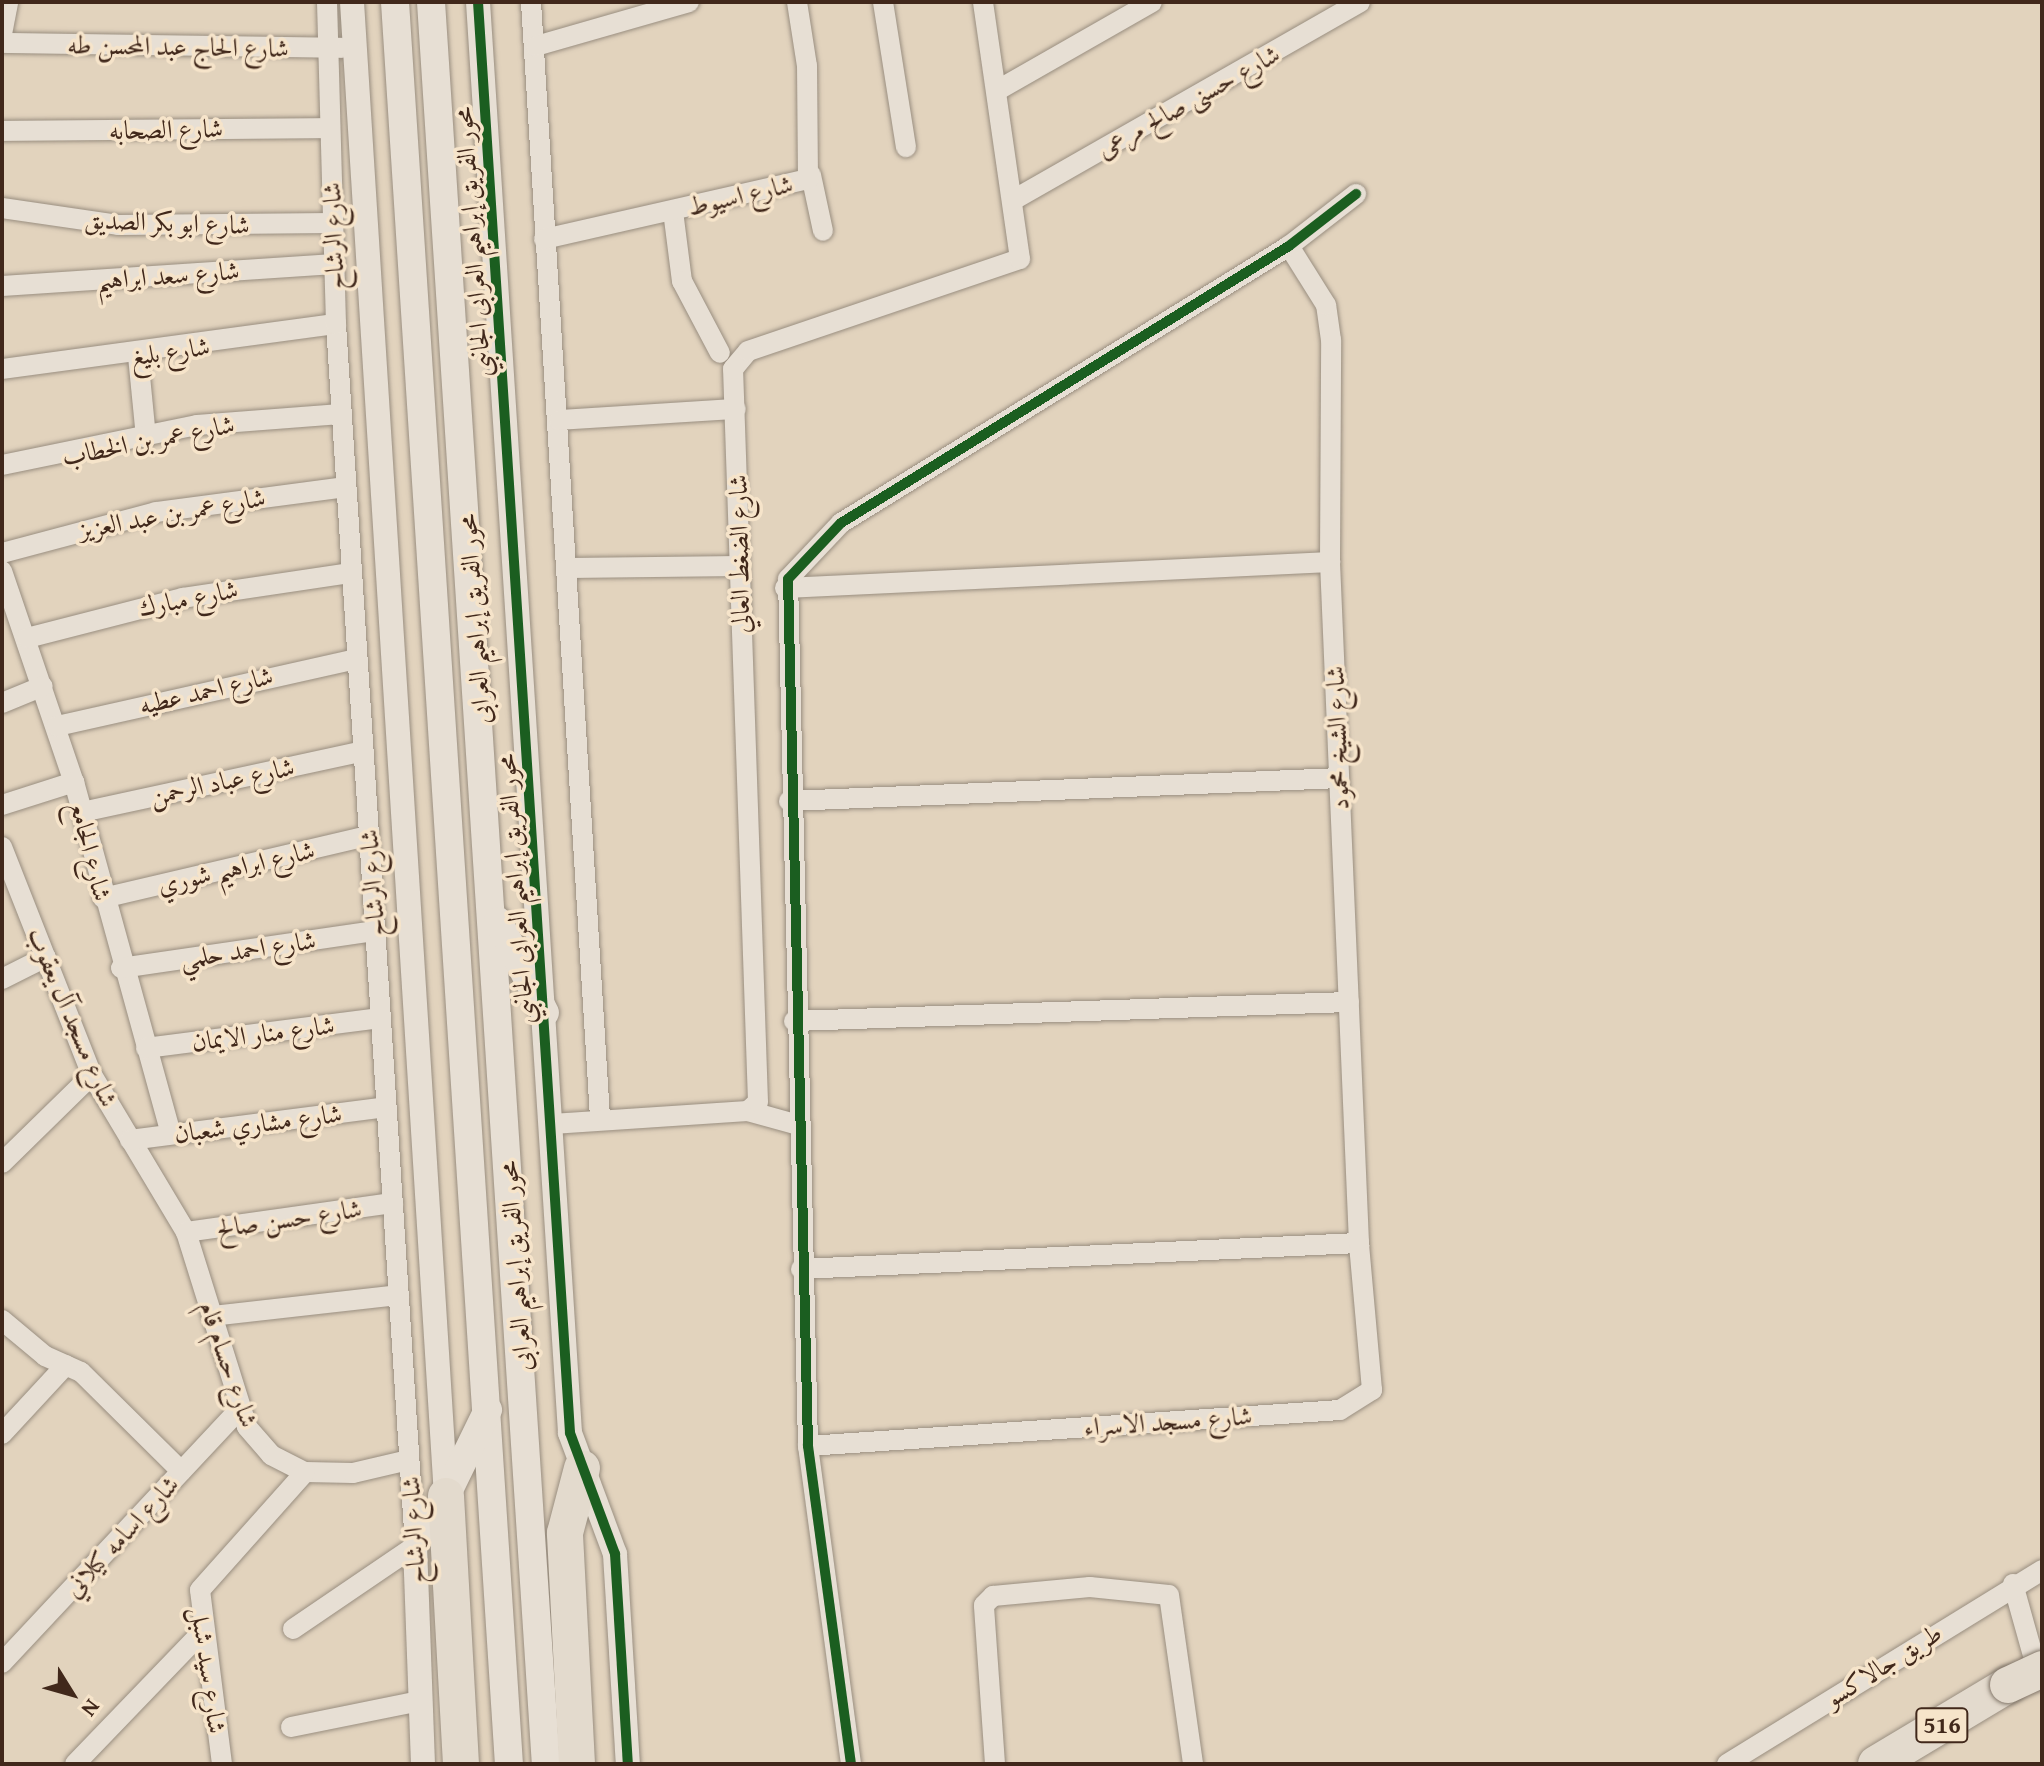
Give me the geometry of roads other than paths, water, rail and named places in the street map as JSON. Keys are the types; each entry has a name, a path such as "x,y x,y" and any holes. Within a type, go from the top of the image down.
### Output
{"highway":[{"path":"577,1764 565,1533 582,1468"},
{"path":"446,1496 461,1764"},
{"name":"516","path":"1876,1764 2025,1687 2042,1669"}],"main road":[{"name":"محور الفريق إبراهيم العرابى","path":"395,2 490,1406 509,1764"},
{"name":"محور الفريق إبراهيم العرابى","path":"431,2 493,910 546,1764"},
{"path":"493,910 545,1013"},
{"path":"446,1496 490,1406"}],"street":[{"name":"شارع الرشاح","path":"327,2 336,324 415,1546 423,1764"},
{"path":"293,1629 415,1546 446,1496 352,2"},
{"name":"محور الفريق إبراهيم العرابى الجانبي","path":"478,2 570,1433 615,1554 628,1764"},
{"path":"531,2 536,46 544,239 569,568 600,1118"},
{"path":"536,46 689,2"},
{"name":"شارع اسيوط","path":"544,239 673,211 811,175 797,2"},
{"path":"883,2 906,147"},
{"name":"شارع الضغط العالي","path":"748,1111 760,1095 733,369 748,351 1015,264 1023,252 983,2"},
{"path":"998,90 1152,2"},
{"name":"شارع حسنى صالح مرعى","path":"1015,199 1360,2"},
{"name":"شارع الحاج عبد المحسن طه","path":"2,43 354,48"},
{"name":"شارع الصحابه","path":"2,131 330,128"},
{"path":"811,175 823,231"},
{"path":"851,1764 808,1446 795,1124 785,588 801,559 841,523 1289,246 1356,194"},
{"name":"شارع ابو بكر الصديق","path":"2,208 118,225 333,223"},
{"path":"673,211 682,281 720,353"},
{"name":"شارع الشيخ محمود","path":"1289,246 1326,305 1331,340 1330,562 1359,1243"},
{"name":"شارع سعد ابراهيم","path":"2,286 334,264"},
{"name":"شارع بليغ","path":"2,369 138,356 336,324"},
{"path":"138,356 146,438"},
{"path":"559,420 736,409"},
{"name":"شارع عمر بن الخطاب","path":"2,465 146,438 197,425 341,414"},
{"name":"شارع عمر بن عبد العزيز","path":"2,553 156,512 345,487"},
{"path":"785,588 1330,562"},
{"path":"569,568 740,566"},
{"name":"شارع الجامع","path":"2,571 74,782 121,968 171,1133"},
{"name":"شارع مبارك","path":"27,638 183,598 351,573"},
{"name":"شارع احمد عطيه","path":"57,726 357,659"},
{"path":"2,703 43,686"},
{"name":"شارع عباد الرحمن","path":"82,812 363,751"},
{"path":"789,801 1339,778"},
{"path":"2,805 74,782"},
{"name":"شارع ابراهيم شوري","path":"103,898 368,836"},
{"name":"شارع مسجد آل يعقوب","path":"2,847 92,1075 130,1140"},
{"name":"شارع احمد حلمي","path":"121,968 375,931"},
{"path":"2,979 46,957"},
{"path":"794,1021 1349,1002"},
{"name":"شارع منار الايمان","path":"146,1048 380,1018"},
{"path":"2,1163 92,1075"},
{"name":"شارع مشاري شعبان","path":"130,1140 386,1107"},
{"path":"552,1124 600,1118 748,1111 795,1124"},
{"name":"شارع حسام قام","path":"130,1140 186,1232 240,1409 264,1449 305,1472 353,1473 409,1460"},
{"name":"شارع حسن صالح","path":"186,1232 393,1203"},
{"path":"801,1269 1359,1243"},
{"name":"شارع مسجد الاسراء","path":"808,1446 1354,1407 1375,1384 1359,1243"},
{"path":"212,1316 399,1295"},
{"path":"2,1320 66,1365 181,1471"},
{"path":"2,1434 66,1365"},
{"name":"شارع اسامه كيلاني","path":"2,1663 240,1409"},
{"name":"شارع سيد شبل","path":"222,1764 197,1606 208,1576 305,1472"},
{"name":"طريق جالاكسو","path":"1727,1764 2013,1584 2042,1570"},
{"path":"2013,1584 2025,1687"},
{"path":"995,1764 984,1605 993,1596 1090,1587 1169,1595 1193,1764"},
{"path":"75,1764 201,1633"},
{"path":"291,1727 420,1701"}]}
